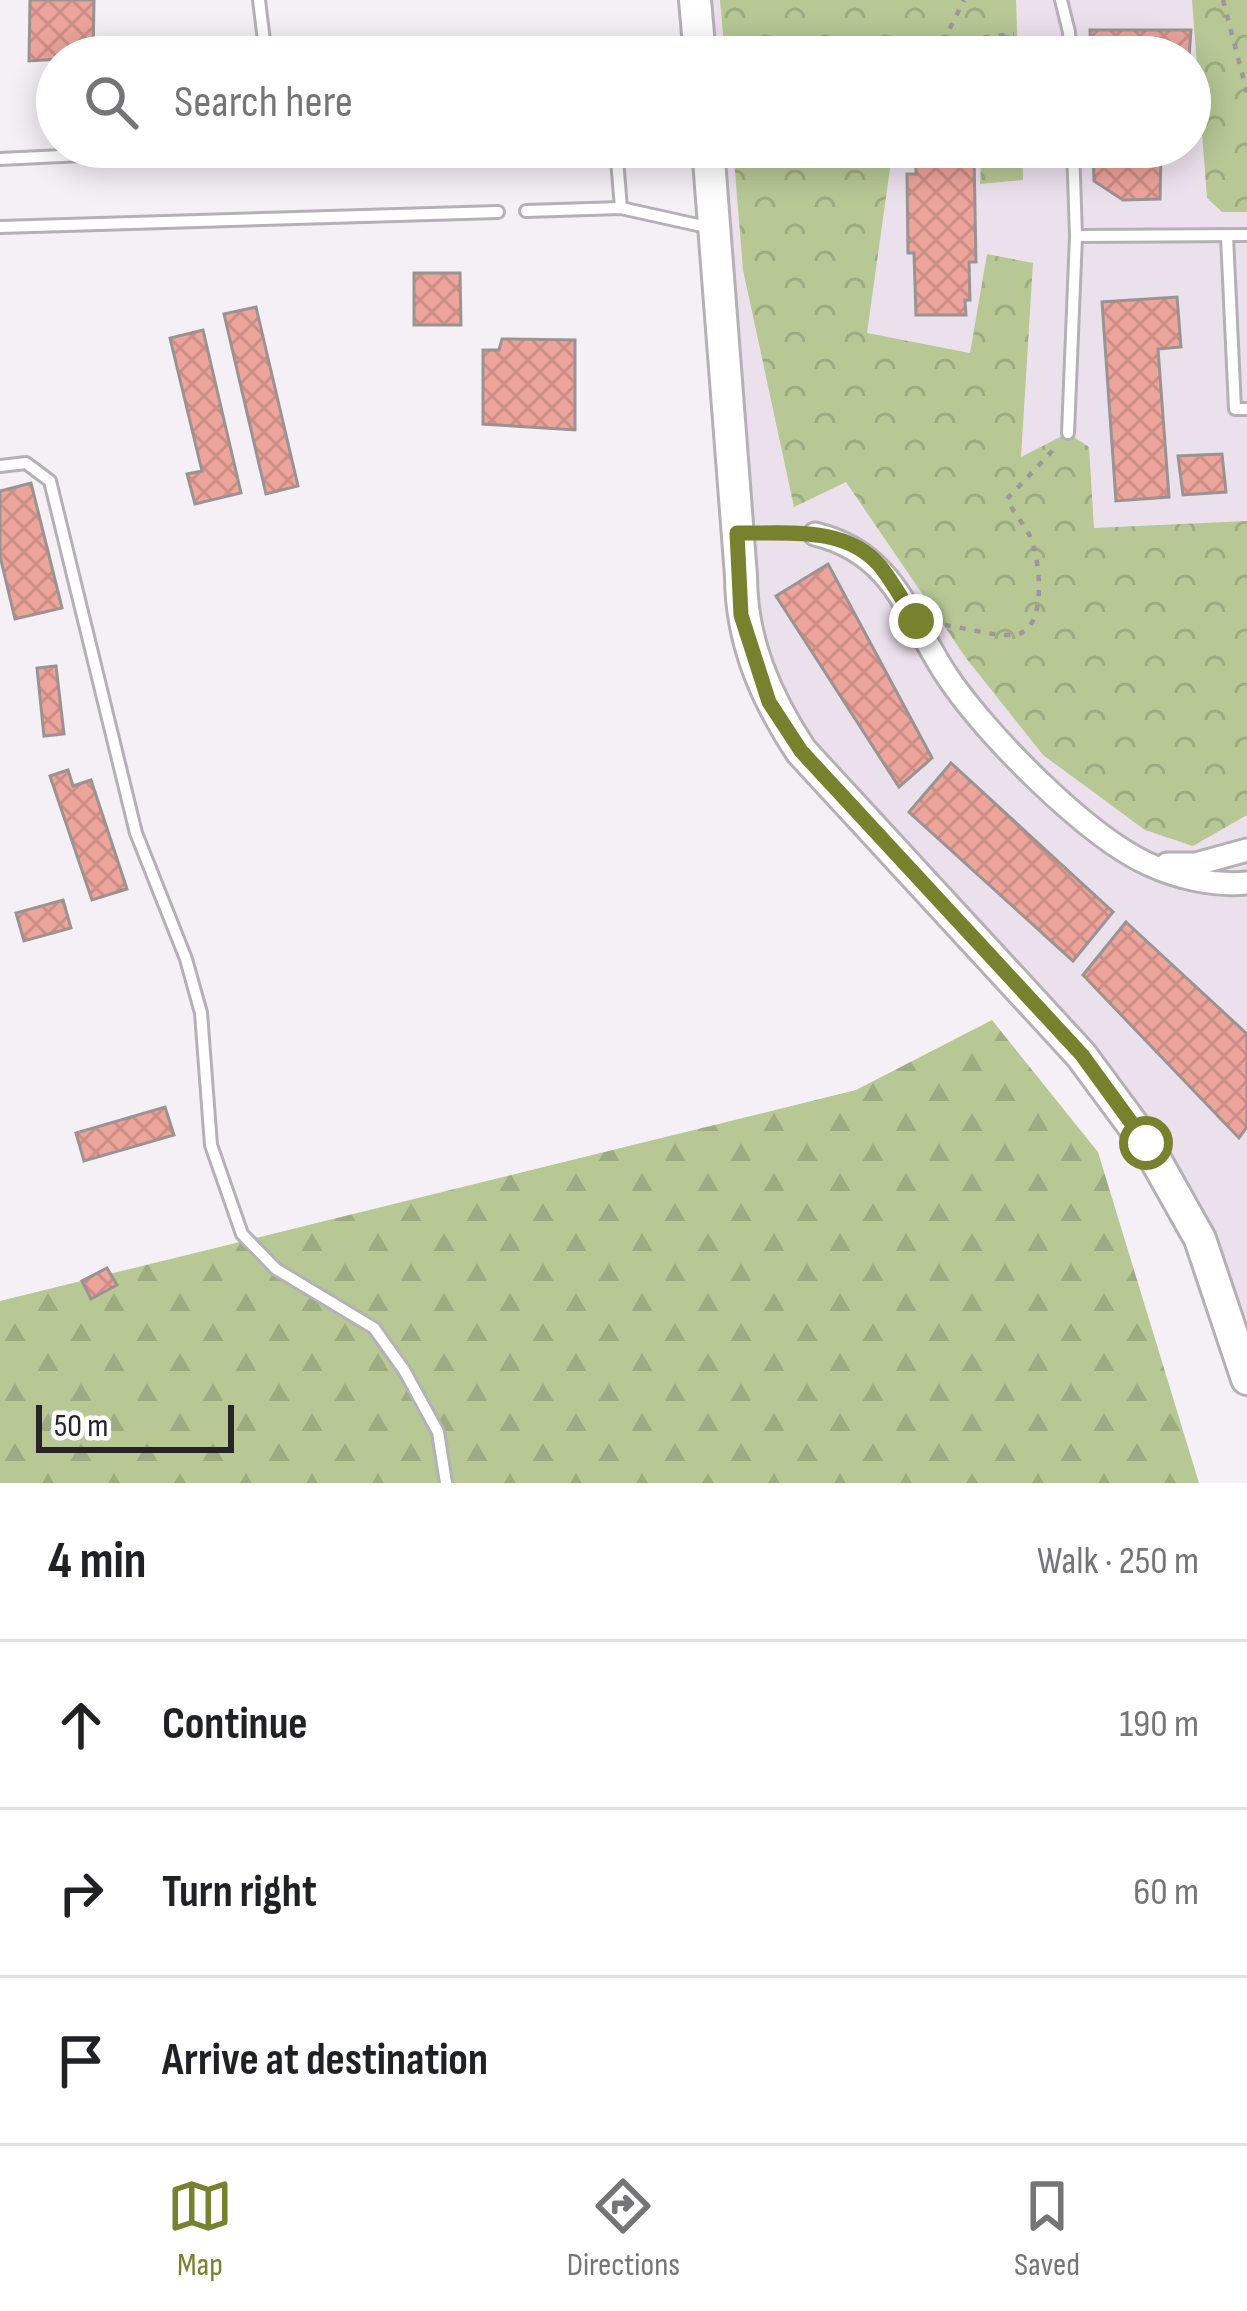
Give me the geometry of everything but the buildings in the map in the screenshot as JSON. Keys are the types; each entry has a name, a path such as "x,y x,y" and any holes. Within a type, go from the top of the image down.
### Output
{"main road":[{"path":"695,0 698,36"},
{"path":"709,168 741,615 769,702 801,751 1082,1055 1146,1143 1200,1239 1247,1379"}],"street":[{"path":"815,534 846,541 878,563 946,674 988,731 1068,805 1149,865 1200,881 1247,883"},
{"path":"1149,865 1196,864 1247,850"}],"lane":[{"path":"259,0 263,36"},
{"path":"1060,0 1069,36"},
{"path":"0,159 36,157"},
{"path":"618,168 621,208"},
{"path":"1068,434 1076,236 1074,168"},
{"path":"526,211 621,208 714,229"},
{"path":"0,227 498,212"},
{"path":"1076,236 1247,235"},
{"path":"1227,236 1235,410 1247,409"},
{"path":"0,466 26,463 50,481 136,833 196,995 212,1145 242,1234 276,1269 374,1328 438,1432 446,1483"}],"path":[{"path":"946,36 964,0"},
{"path":"1223,0 1247,92"},
{"path":"996,36 1014,34"},
{"path":"916,621 1017,635 1028,629 1035,616 1040,580 1031,538 1007,500 1068,434"},
{"path":"737,533 815,534"}],"shaded area":[{"path":"691,0 1247,0 1247,1400 1146,1143 769,702 728,617 701,168 1211,168 1211,36 693,36"}],"green space":[{"path":"720,0 1016,0 1017,36 723,36"},
{"path":"1192,0 1247,0 1247,212 1222,212 1207,198 1211,36 1195,36"},
{"path":"735,168 890,168 867,333 970,353 987,254 1033,263 1021,457 1068,433 1089,447 1094,528 1247,521 1247,815 1193,846 1145,830 1043,755 966,658 846,482 794,507 743,270"},
{"path":"981,168 1023,168 1023,180 980,184"},
{"path":"992,1020 1098,1152 1199,1483 0,1483 0,1301 856,1090"}],"route":[{"path":"916,621 878,563 846,541 815,534 737,533 741,615 769,702 801,751 1082,1055 1146,1143"}]}
